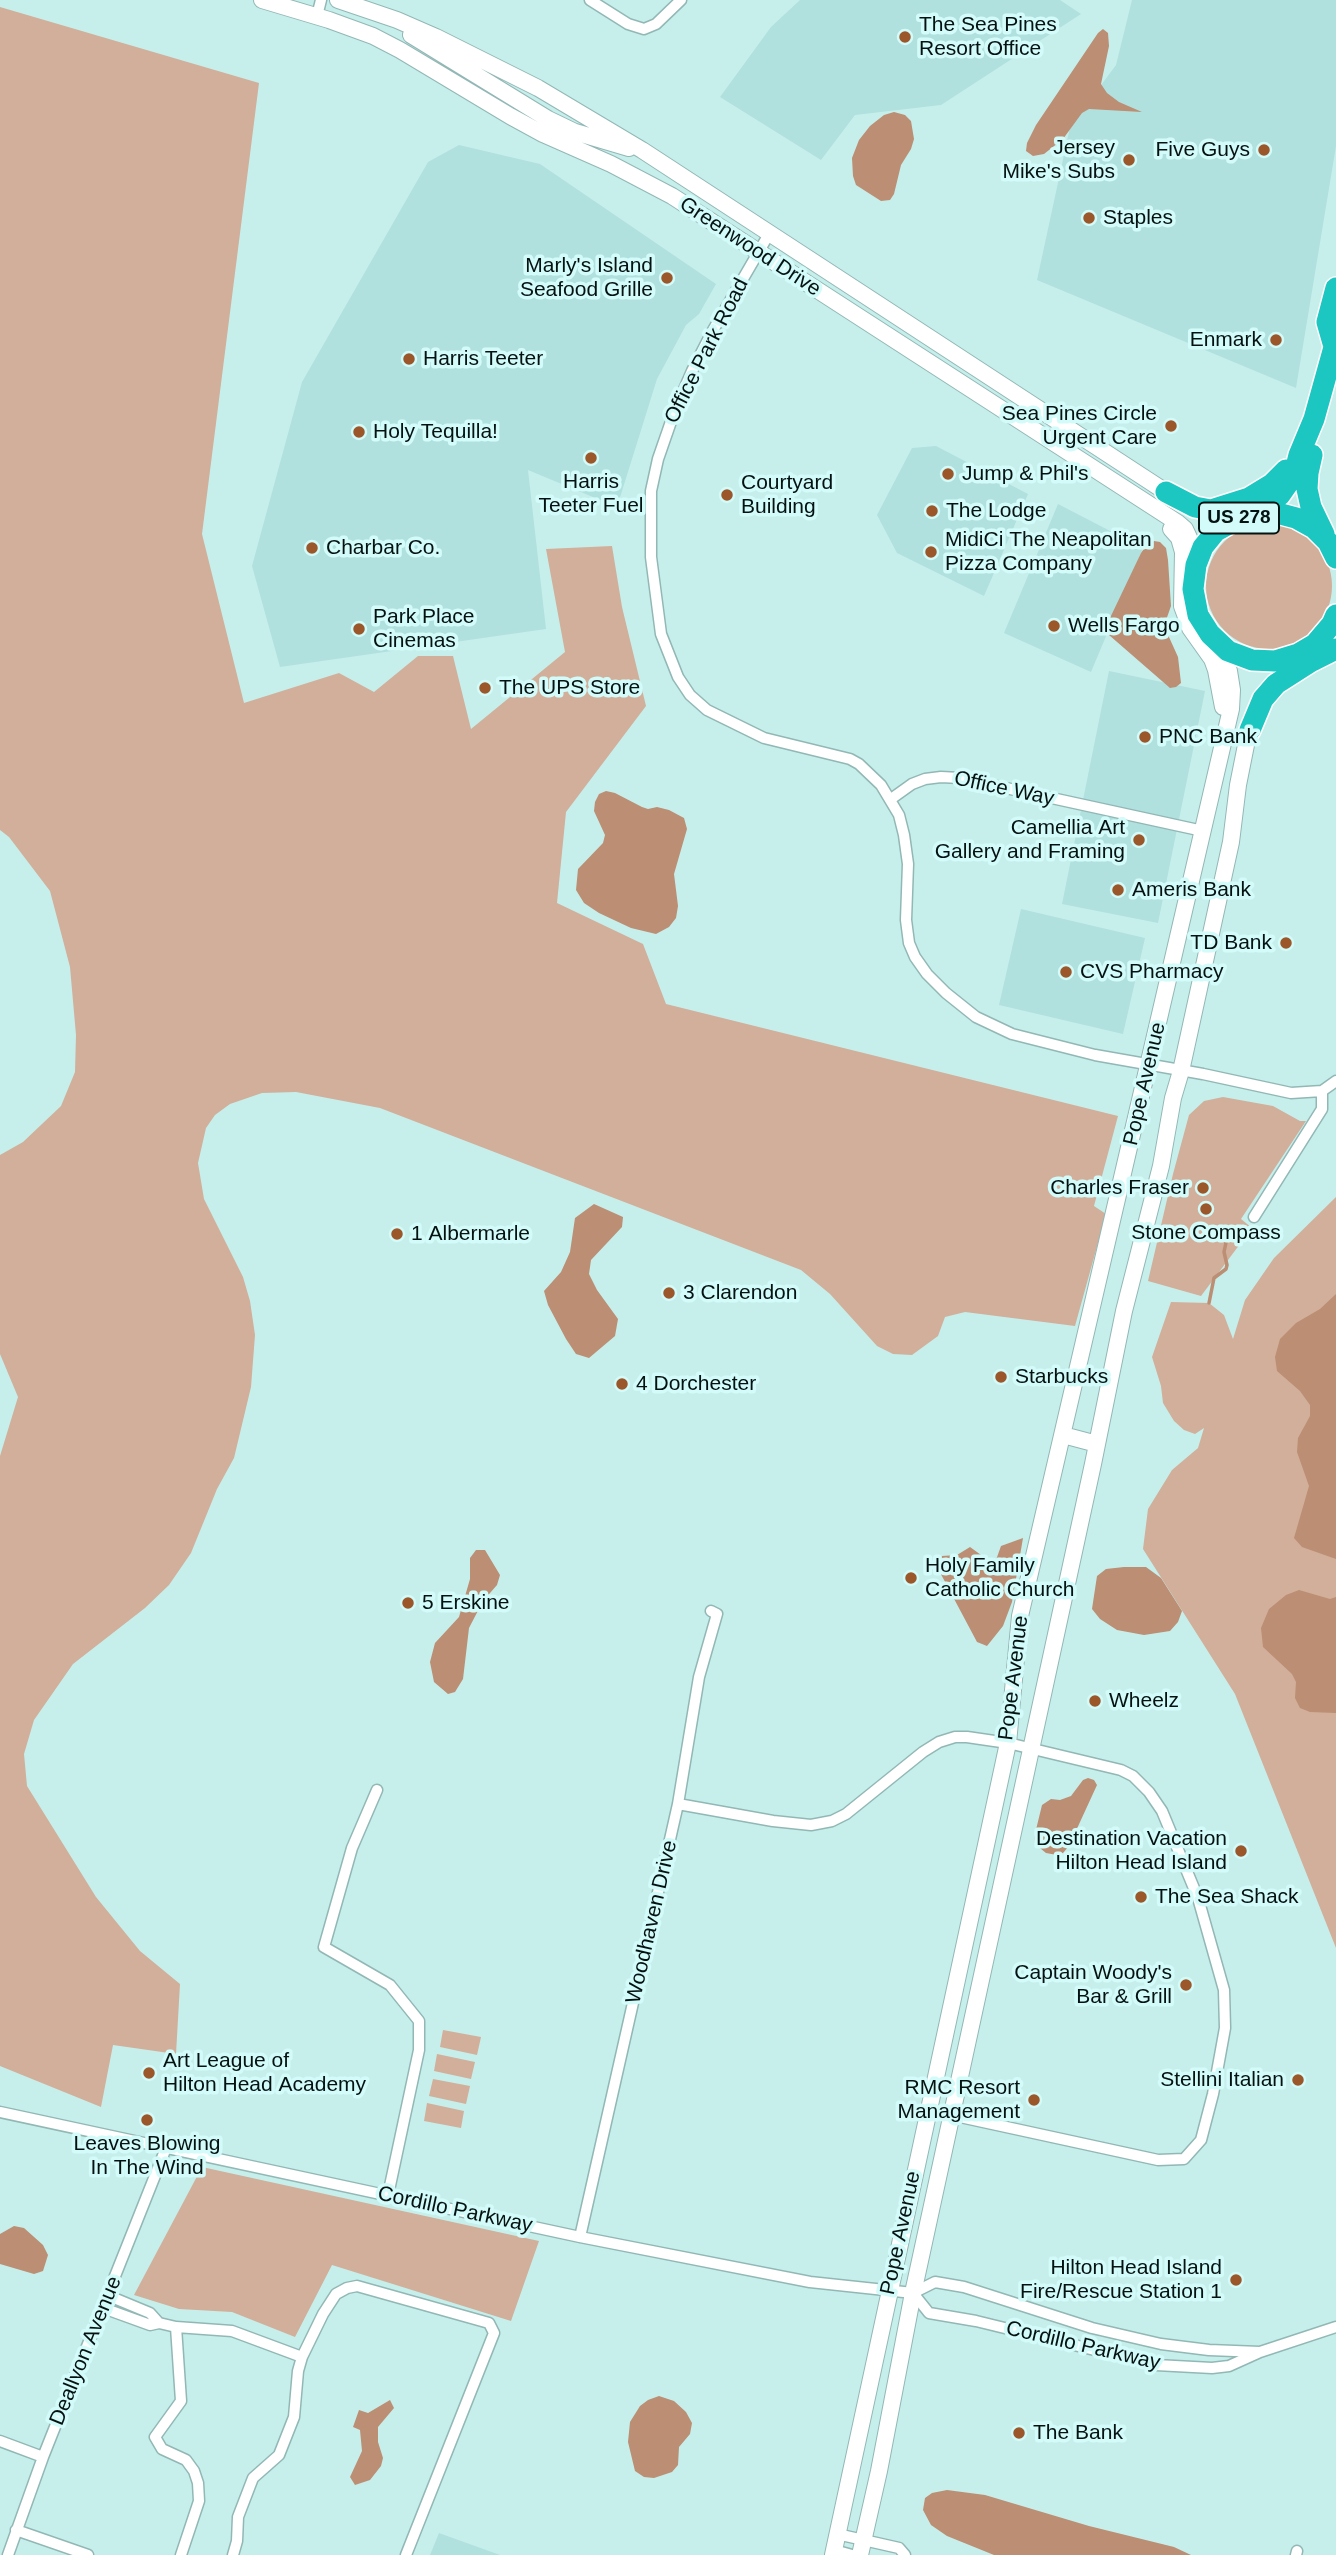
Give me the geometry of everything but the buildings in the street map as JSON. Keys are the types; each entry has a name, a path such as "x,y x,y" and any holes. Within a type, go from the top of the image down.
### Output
{"highway":[{"name":"US 278","path":"1257,513 1280,495 1294,475 1314,419 1335,342 1327,322 1336,288"},
{"path":"1158,498 1203,510 1225,507 1249,498 1272,484 1285,472 1314,419"},
{"name":"US 278","path":"1314,419 1307,489 1311,507 1333,544"},
{"name":"US 278","path":"1333,544 1314,528 1296,518 1277,513 1257,513 1233,520 1216,531 1203,547 1198,557 1192,589 1198,615 1210,634 1227,651 1252,660 1275,661 1329,645 1336,615"},
{"path":"1250,730 1263,699 1276,684 1312,661 1329,645"}],"main road":[{"name":"Greenwood Drive","path":"262,0 319,8 400,50 532,128 638,177 1158,498 1205,519 1233,520"},
{"name":"Greenwood Drive","path":"338,0 397,20 436,37 538,88 642,150 1158,498 1185,529 1198,557"},
{"name":"Greenwood Drive","path":"364,9 407,32 548,119 594,139 642,150"},
{"path":"1158,498 1181,544 1182,606 1190,628 1212,659 1216,670 1222,697 1223,734"},
{"name":"Pope Avenue","path":"835,2546 1008,1743 1020,1616 1203,831 1223,734 1231,709 1229,671 1217,641"},
{"name":"Pope Avenue","path":"861,2547 1124,1311 1161,1166 1173,1098 1231,842 1238,785 1258,694 1268,678 1290,657"},
{"path":"1063,1435 1097,1444"}],"street":[{"path":"590,0 628,24 645,29 656,24 681,0"},
{"name":"Office Park Road","path":"769,234 692,371 658,459 649,522 656,607 661,634 678,677 690,695 707,710 764,737 850,759 868,772 891,799 899,815 908,864 906,920 909,943 915,957 927,974 976,1017 1012,1034 1095,1055 1291,1093 1322,1091"},
{"name":"Office Way","path":"891,799 912,784 941,776 1203,831"},
{"path":"1254,1217 1322,1109 1322,1091 1336,1081"},
{"name":"Woodhaven Drive","path":"580,2236 678,1804 699,1677 718,1614 711,1611"},
{"path":"678,1804 773,1821 811,1825 832,1821 846,1814 923,1752 939,1742 955,1737 1008,1743 1030,1750 1087,1760 1133,1776 1149,1792 1162,1811 1198,1898 1223,1990 1225,2028 1213,2094 1200,2140 1184,2159 1171,2161 951,2115"},
{"path":"377,1790 352,1848 324,1947 390,1984 419,2021 419,2050 388,2195"},
{"name":"Cordillo Parkway","path":"0,2112 580,2236 810,2282 913,2293 935,2282 964,2287 1093,2328 1161,2344 1260,2353"},
{"name":"Deallyon Avenue","path":"8,2555 43,2457 166,2148"},
{"path":"233,2555 237,2541 238,2517 253,2478 279,2455 294,2417 298,2371 302,2357 336,2294 357,2286 489,2323 494,2333 406,2555"},
{"name":"Cordillo Parkway","path":"913,2293 929,2313 975,2321 1156,2365 1212,2368 1229,2366 1336,2327"},
{"path":"108,2296 150,2313 159,2323"},
{"path":"103,2308 150,2325 159,2323 232,2331 302,2357"},
{"path":"176,2326 181,2401 155,2437 162,2449 186,2460 198,2483 199,2501 181,2555"},
{"path":"0,2441 43,2457"},
{"path":"16,2530 88,2555"},
{"path":"835,2546 899,2548 905,2555"},
{"path":"835,2546 852,2555"}],"shaded area":[{"path":"800,0 1060,0 1081,14 941,105 855,115 821,160 720,97 771,27"},
{"path":"1132,0 1336,0 1336,146 1296,388 1037,280 1070,127 1116,65"},
{"path":"0,7 259,83 202,534 244,703 339,673 374,692 418,656 453,656 471,729 565,652 546,549 612,546 622,607 646,706 566,812 557,903 643,944 666,1004 1118,1116 1094,1206 1106,1214 1075,1326 965,1312 945,1317 938,1336 912,1355 893,1354 877,1346 830,1294 801,1270 380,1108 296,1092 262,1093 230,1104 215,1115 206,1128 198,1163 204,1199 243,1277 255,1335 251,1387 234,1458 217,1489 191,1553 169,1585 145,1608 73,1664 34,1720 24,1754 27,1786 96,1897 140,1951 180,1984 176,2054 113,2045 101,2107 0,2066 0,1456 18,1397 0,1354 0,1155 23,1142 61,1106 75,1072 76,1035 70,967 50,891 9,837 0,830"},
{"path":"1103,29 1108,33 1109,46 1101,84 1107,93 1119,102 1142,112 1089,109 1082,113 1063,139 1044,154 1033,156 1026,151 1036,125"},
{"path":"894,112 905,115 911,121 914,139 901,165 894,194 890,200 881,201 856,185 852,158 859,140 870,126 884,115"},
{"path":"459,145 540,164 716,284 699,314 686,325 657,379 617,507 528,470 546,629 280,667 252,566 302,382 428,162"},
{"path":"936,446 1028,494 984,596 897,553 877,515 912,448"},
{"path":"1058,504 1143,548 1091,672 1004,633"},
{"path":"1269,523 1293,528 1313,542 1327,562 1332,586 1327,610 1313,630 1293,644 1269,649 1245,644 1225,630 1211,610 1206,586 1211,562 1225,542 1245,528"},
{"path":"1154,541 1160,542 1166,548 1168,560 1171,606 1164,626 1178,657 1181,683 1170,688 1109,635 1110,618 1141,553"},
{"path":"1109,671 1205,691 1158,923 1062,904"},
{"path":"606,791 642,807 669,810 684,818 687,829 674,874 678,906 676,918 669,927 656,934 631,928 599,913 584,903 576,890 578,869 603,843 605,835 594,811 599,794"},
{"path":"1021,909 1145,938 1123,1034 999,1005"},
{"path":"1223,1097 1273,1106 1300,1121 1306,1121 1241,1219 1252,1228 1201,1296 1148,1281 1189,1115 1204,1101"},
{"path":"1336,1197 1336,1948 1235,1694 1143,1549 1148,1509 1172,1470 1198,1448 1204,1428 1195,1434 1184,1430 1174,1421 1163,1403 1152,1357 1171,1302 1209,1303 1224,1315 1233,1339 1245,1300 1274,1258"},
{"path":"594,1204 623,1217 622,1227 591,1260 589,1274 618,1319 615,1336 589,1358 576,1354 548,1305 544,1291 561,1272 570,1252 575,1218"},
{"path":"1336,1294 1336,1559 1302,1547 1294,1538 1309,1486 1297,1452 1298,1438 1310,1416 1310,1405 1300,1391 1277,1371 1275,1357 1280,1339 1296,1323 1320,1309"},
{"path":"1023,1538 1012,1602 1003,1626 987,1646 977,1642 935,1563 942,1556 957,1555 970,1547 988,1560 996,1560 1001,1546"},
{"path":"476,1550 485,1550 500,1575 497,1585 483,1601 469,1628 463,1679 455,1692 448,1694 434,1682 430,1662 435,1643 459,1617 470,1579 470,1558"},
{"path":"1146,1567 1161,1578 1182,1611 1178,1622 1170,1631 1144,1635 1117,1630 1100,1619 1092,1609 1097,1576 1106,1569"},
{"path":"1299,1590 1330,1599 1336,1597 1336,1713 1310,1712 1300,1708 1295,1698 1296,1682 1292,1674 1263,1647 1261,1628 1269,1609 1286,1595"},
{"path":"1083,1780 1094,1780 1097,1785 1069,1846 1057,1855 1046,1853 1035,1844 1034,1838 1042,1805 1051,1799 1060,1800 1071,1796"},
{"path":"443,2030 481,2037 477,2055 440,2047"},
{"path":"437,2054 475,2062 471,2079 434,2071"},
{"path":"433,2079 470,2086 466,2104 429,2096"},
{"path":"427,2103 464,2111 461,2128 424,2121"},
{"path":"202,2167 539,2241 511,2321 332,2265 295,2337 232,2312 179,2309 134,2295"},
{"path":"14,2226 24,2228 43,2245 48,2255 43,2271 34,2274 0,2264 0,2234"},
{"path":"659,2396 674,2401 686,2412 692,2423 690,2434 679,2447 678,2465 672,2472 654,2478 644,2477 635,2471 628,2442 630,2422 640,2406"},
{"path":"390,2400 394,2408 378,2427 378,2442 383,2458 381,2466 370,2480 355,2485 350,2477 362,2451 360,2430 353,2427 359,2410 368,2413"},
{"path":"947,2490 985,2495 1089,2526 1174,2547 1191,2555 994,2555 947,2536 931,2525 923,2510 925,2498 932,2493"},
{"path":"439,2533 500,2555 430,2555"}],"waterway":[{"path":"1209,1303 1214,1278 1226,1269 1227,1265 1224,1252 1228,1233 1218,1227"}],"place":[{"name":"The Sea Pines Resort Office","path":"905,37"},
{"name":"Five Guys","path":"1264,150"},
{"name":"Jersey Mike's Subs","path":"1129,160"},
{"name":"Staples","path":"1089,218"},
{"name":"Marly's Island Seafood Grille","path":"667,278"},
{"name":"Enmark","path":"1276,340"},
{"name":"Harris Teeter","path":"409,359"},
{"name":"Sea Pines Circle Urgent Care","path":"1171,426"},
{"name":"Holy Tequilla!","path":"359,432"},
{"name":"Harris Teeter Fuel","path":"591,458"},
{"name":"Jump & Phil's","path":"948,474"},
{"name":"Courtyard Building","path":"727,495"},
{"name":"The Lodge","path":"932,511"},
{"name":"Charbar Co.","path":"312,548"},
{"name":"MidiCi The Neapolitan Pizza Company","path":"931,552"},
{"name":"Wells Fargo","path":"1054,626"},
{"name":"Park Place Cinemas","path":"359,629"},
{"name":"The UPS Store","path":"485,688"},
{"name":"PNC Bank","path":"1145,737"},
{"name":"Camellia Art Gallery and Framing","path":"1139,840"},
{"name":"Ameris Bank","path":"1118,890"},
{"name":"TD Bank","path":"1286,943"},
{"name":"CVS Pharmacy","path":"1066,972"},
{"name":"Charles Fraser","path":"1203,1188"},
{"name":"Stone Compass","path":"1206,1209"},
{"name":"1 Albermarle","path":"397,1234"},
{"name":"3 Clarendon","path":"669,1293"},
{"name":"Starbucks","path":"1001,1377"},
{"name":"4 Dorchester","path":"622,1384"},
{"name":"Holy Family Catholic Church","path":"911,1578"},
{"name":"5 Erskine","path":"408,1603"},
{"name":"Wheelz","path":"1095,1701"},
{"name":"Destination Vacation Hilton Head Island","path":"1241,1851"},
{"name":"The Sea Shack","path":"1141,1897"},
{"name":"Captain Woody's Bar & Grill","path":"1186,1985"},
{"name":"Art League of Hilton Head Academy","path":"149,2073"},
{"name":"Stellini Italian","path":"1298,2080"},
{"name":"RMC Resort Management","path":"1034,2100"},
{"name":"Leaves Blowing In The Wind","path":"147,2120"},
{"name":"Hilton Head Island Fire/Rescue Station 1","path":"1236,2280"},
{"name":"The Bank","path":"1019,2433"}]}
